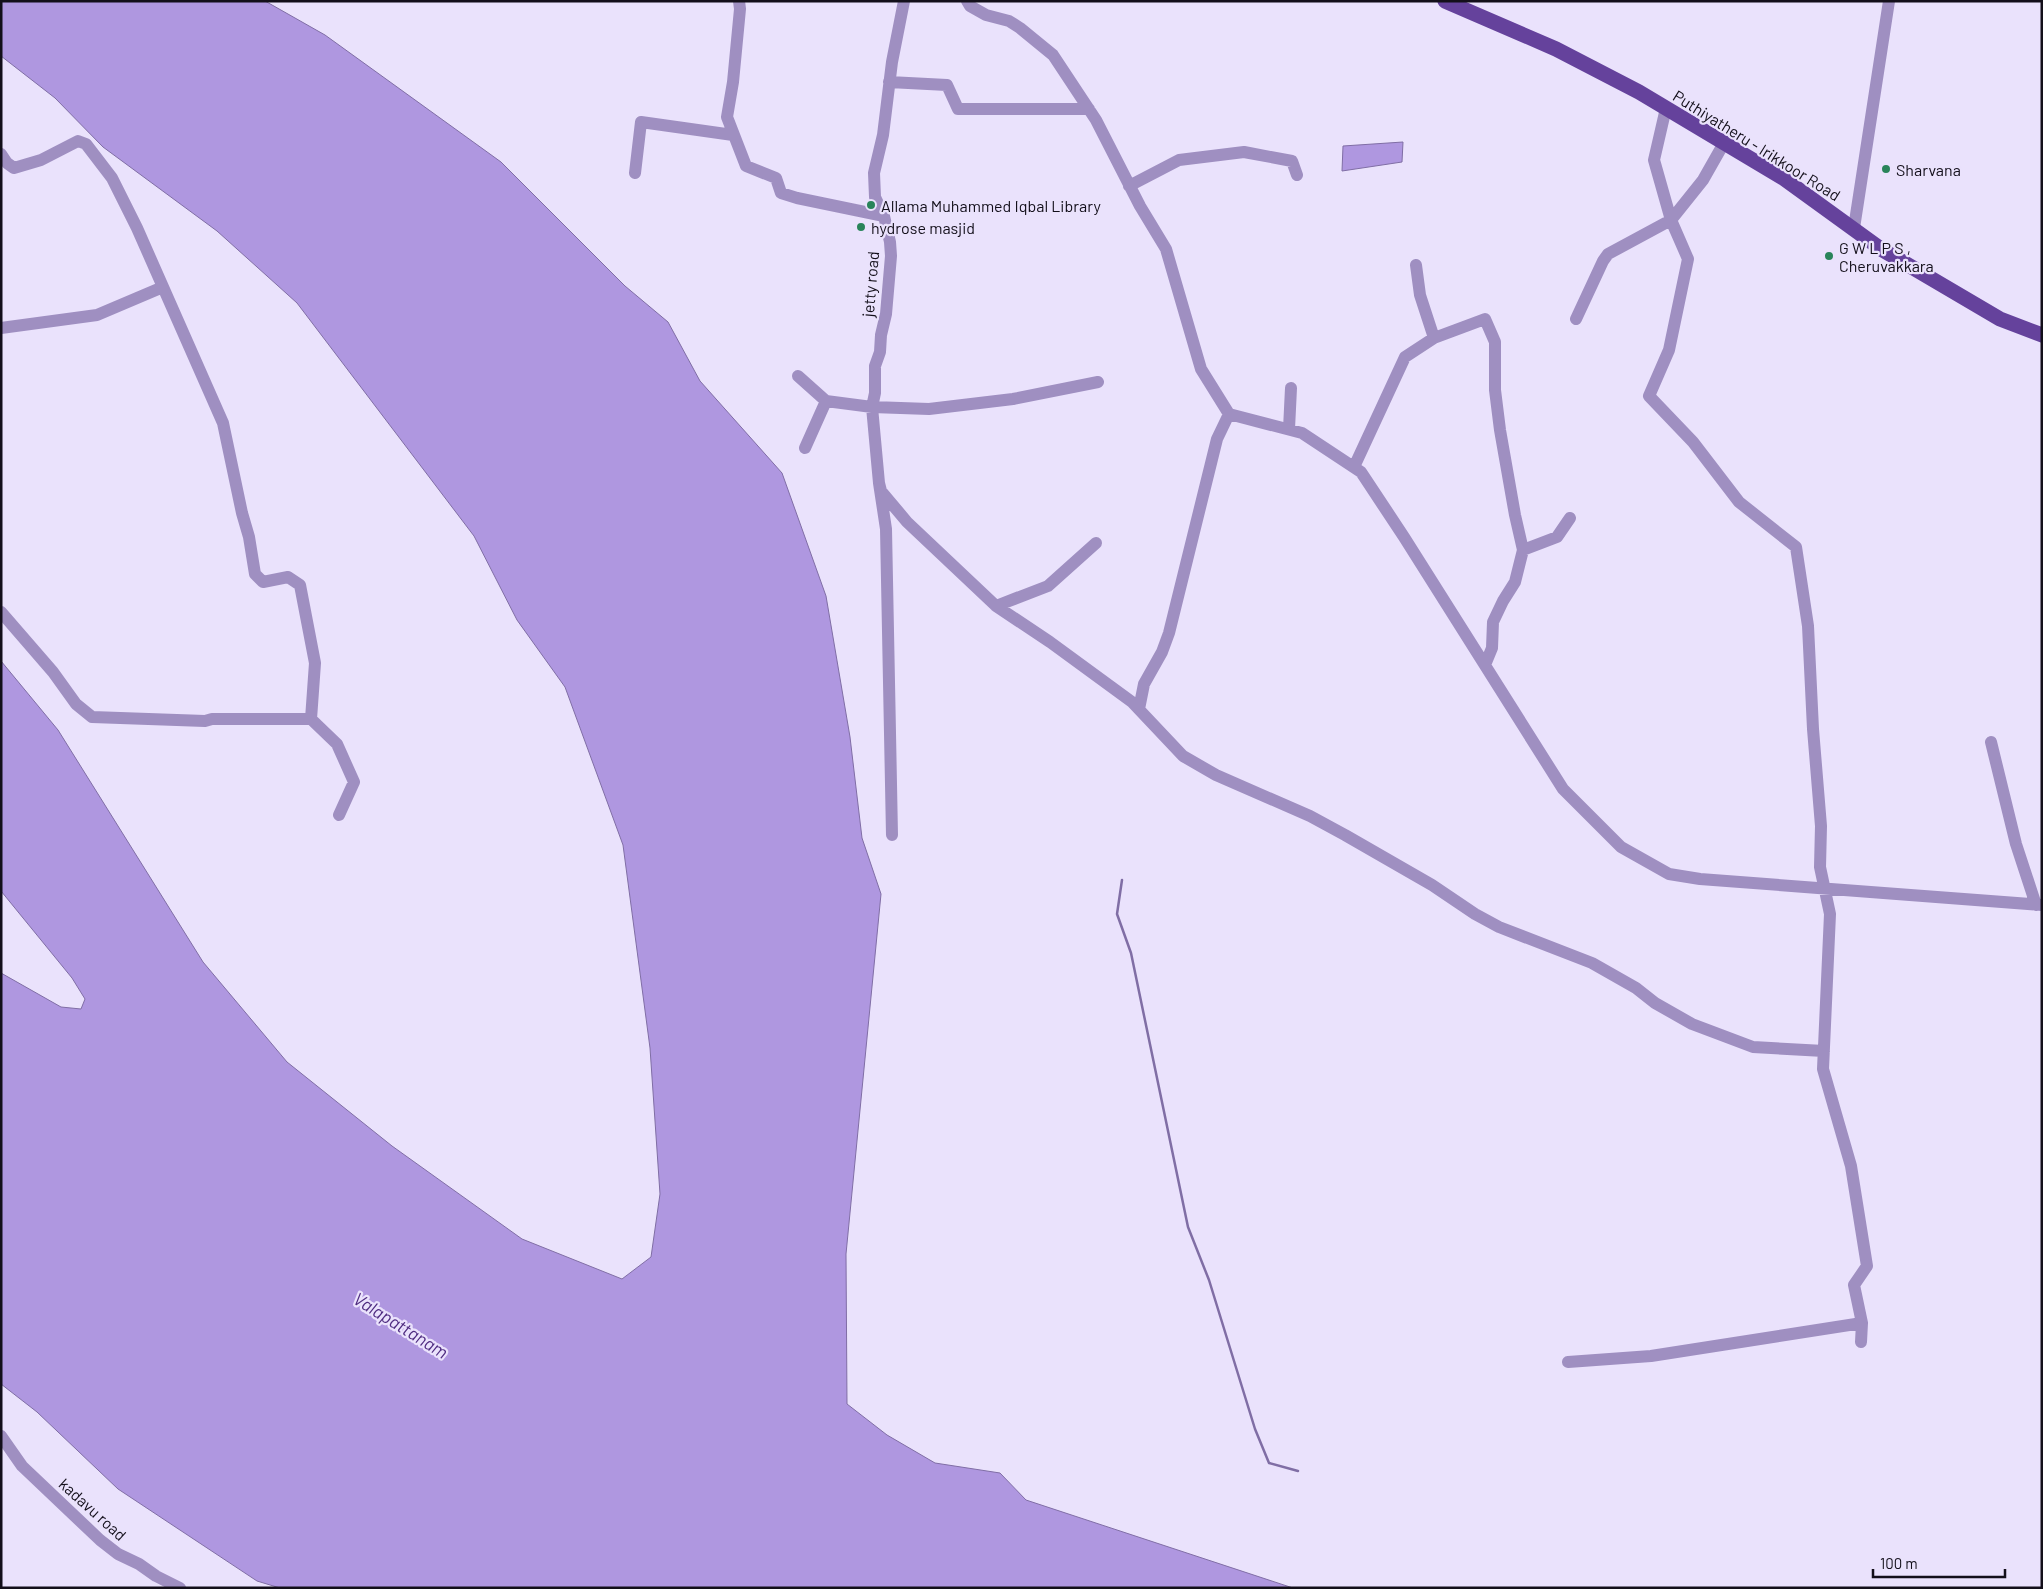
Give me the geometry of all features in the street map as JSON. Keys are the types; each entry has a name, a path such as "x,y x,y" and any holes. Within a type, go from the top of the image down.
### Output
{"main road":[{"name":"Puthiyatheru - Irikkoor Road","path":"1445,1 1556,49 1666,108 1783,178 1881,249 2000,319 2042,336"}],"street":[{"path":"739,1 740,9 733,82 727,117 746,166 776,178 781,193 884,216"},
{"name":"jetty road","path":"892,835 886,529 879,483 872,407 875,393 875,366 880,352 881,335 886,314 891,256 884,216 875,197 874,172 883,135 889,82 904,1"},
{"path":"967,1 970,6 986,15 1009,21 1053,55 1096,120 1129,186 1166,249 1201,369 1229,414 1302,434 1361,472 1563,789 1621,847 1669,874 1700,879 2039,905 2016,844 1991,742"},
{"path":"1854,228 1889,1"},
{"path":"889,82 947,85 958,109 1088,109"},
{"path":"1666,108 1654,160 1671,220 1688,259 1669,350 1649,396 1693,442 1739,502 1796,546 1808,626 1813,729 1821,826 1820,867 1830,914 1823,1070 1851,1166 1867,1266 1854,1285 1862,1323 1861,1342"},
{"path":"634,173 641,122 733,135"},
{"path":"1,154 7,163 14,168 41,160 78,142 86,144 112,178 223,422 242,513 249,537 255,574 263,582 288,577 300,585 315,663 311,719"},
{"path":"1576,319 1608,254 1671,220 1703,180 1724,143"},
{"path":"1129,186 1179,160 1244,152 1292,161 1296,175"},
{"path":"1416,265 1420,295 1434,338"},
{"path":"1,328 97,314 163,287"},
{"path":"1354,467 1405,357 1434,338 1485,319 1495,342 1495,390 1499,420 1515,515 1523,550 1516,582 1503,601 1494,622 1492,648 1485,665"},
{"path":"798,376 826,401 872,407 939,408 1012,399 1098,382"},
{"path":"1289,430 1291,388"},
{"path":"805,448 826,401"},
{"path":"1139,709 1144,684 1162,652 1169,633 1217,439 1229,414"},
{"path":"879,483 881,491 907,522 996,606 1050,642 1139,709 1183,756 1216,775 1310,816 1345,835 1432,885 1498,927 1592,963 1692,1024 1753,1047 1824,1051"},
{"path":"1523,550 1557,537 1570,518"},
{"path":"996,606 1048,586 1096,544"},
{"path":"1,612 53,672 76,704 92,717 205,721 212,719 311,719 337,744 354,782 339,815"},
{"path":"1568,1362 1651,1356 1862,1323"},
{"name":"kadavu road","path":"1,1436 22,1466 100,1540 118,1554 180,1588"}],"water":[{"name":"Valapattanam","path":"1,1 265,1 325,35 501,162 625,286 668,322 700,381 782,473 826,596 850,737 862,838 881,894 846,1254 847,1404 887,1435 935,1463 1000,1473 1026,1500 1293,1588 280,1588 257,1581 118,1489 37,1412 1,1384 1,973 61,1007 81,1009 85,999 72,978 1,891 1,661 58,730 203,962 287,1062 392,1146 522,1239 622,1279 651,1257 660,1194 650,1048 623,845 565,687 517,620 474,536 297,303 217,231 103,147 55,98 1,56"},
{"path":"1403,142 1402,162 1342,171 1343,146"}],"waterway":[{"path":"1122,880 1117,914 1131,953 1188,1227 1209,1280 1255,1429 1269,1463 1298,1471"}],"place":[{"name":"Sharvana","path":"1886,169"},
{"name":"Allama Muhammed Iqbal Library","path":"871,205"},
{"name":"hydrose masjid","path":"861,227"},
{"name":"G W L P S , Cheruvakkara","path":"1829,256"}]}
